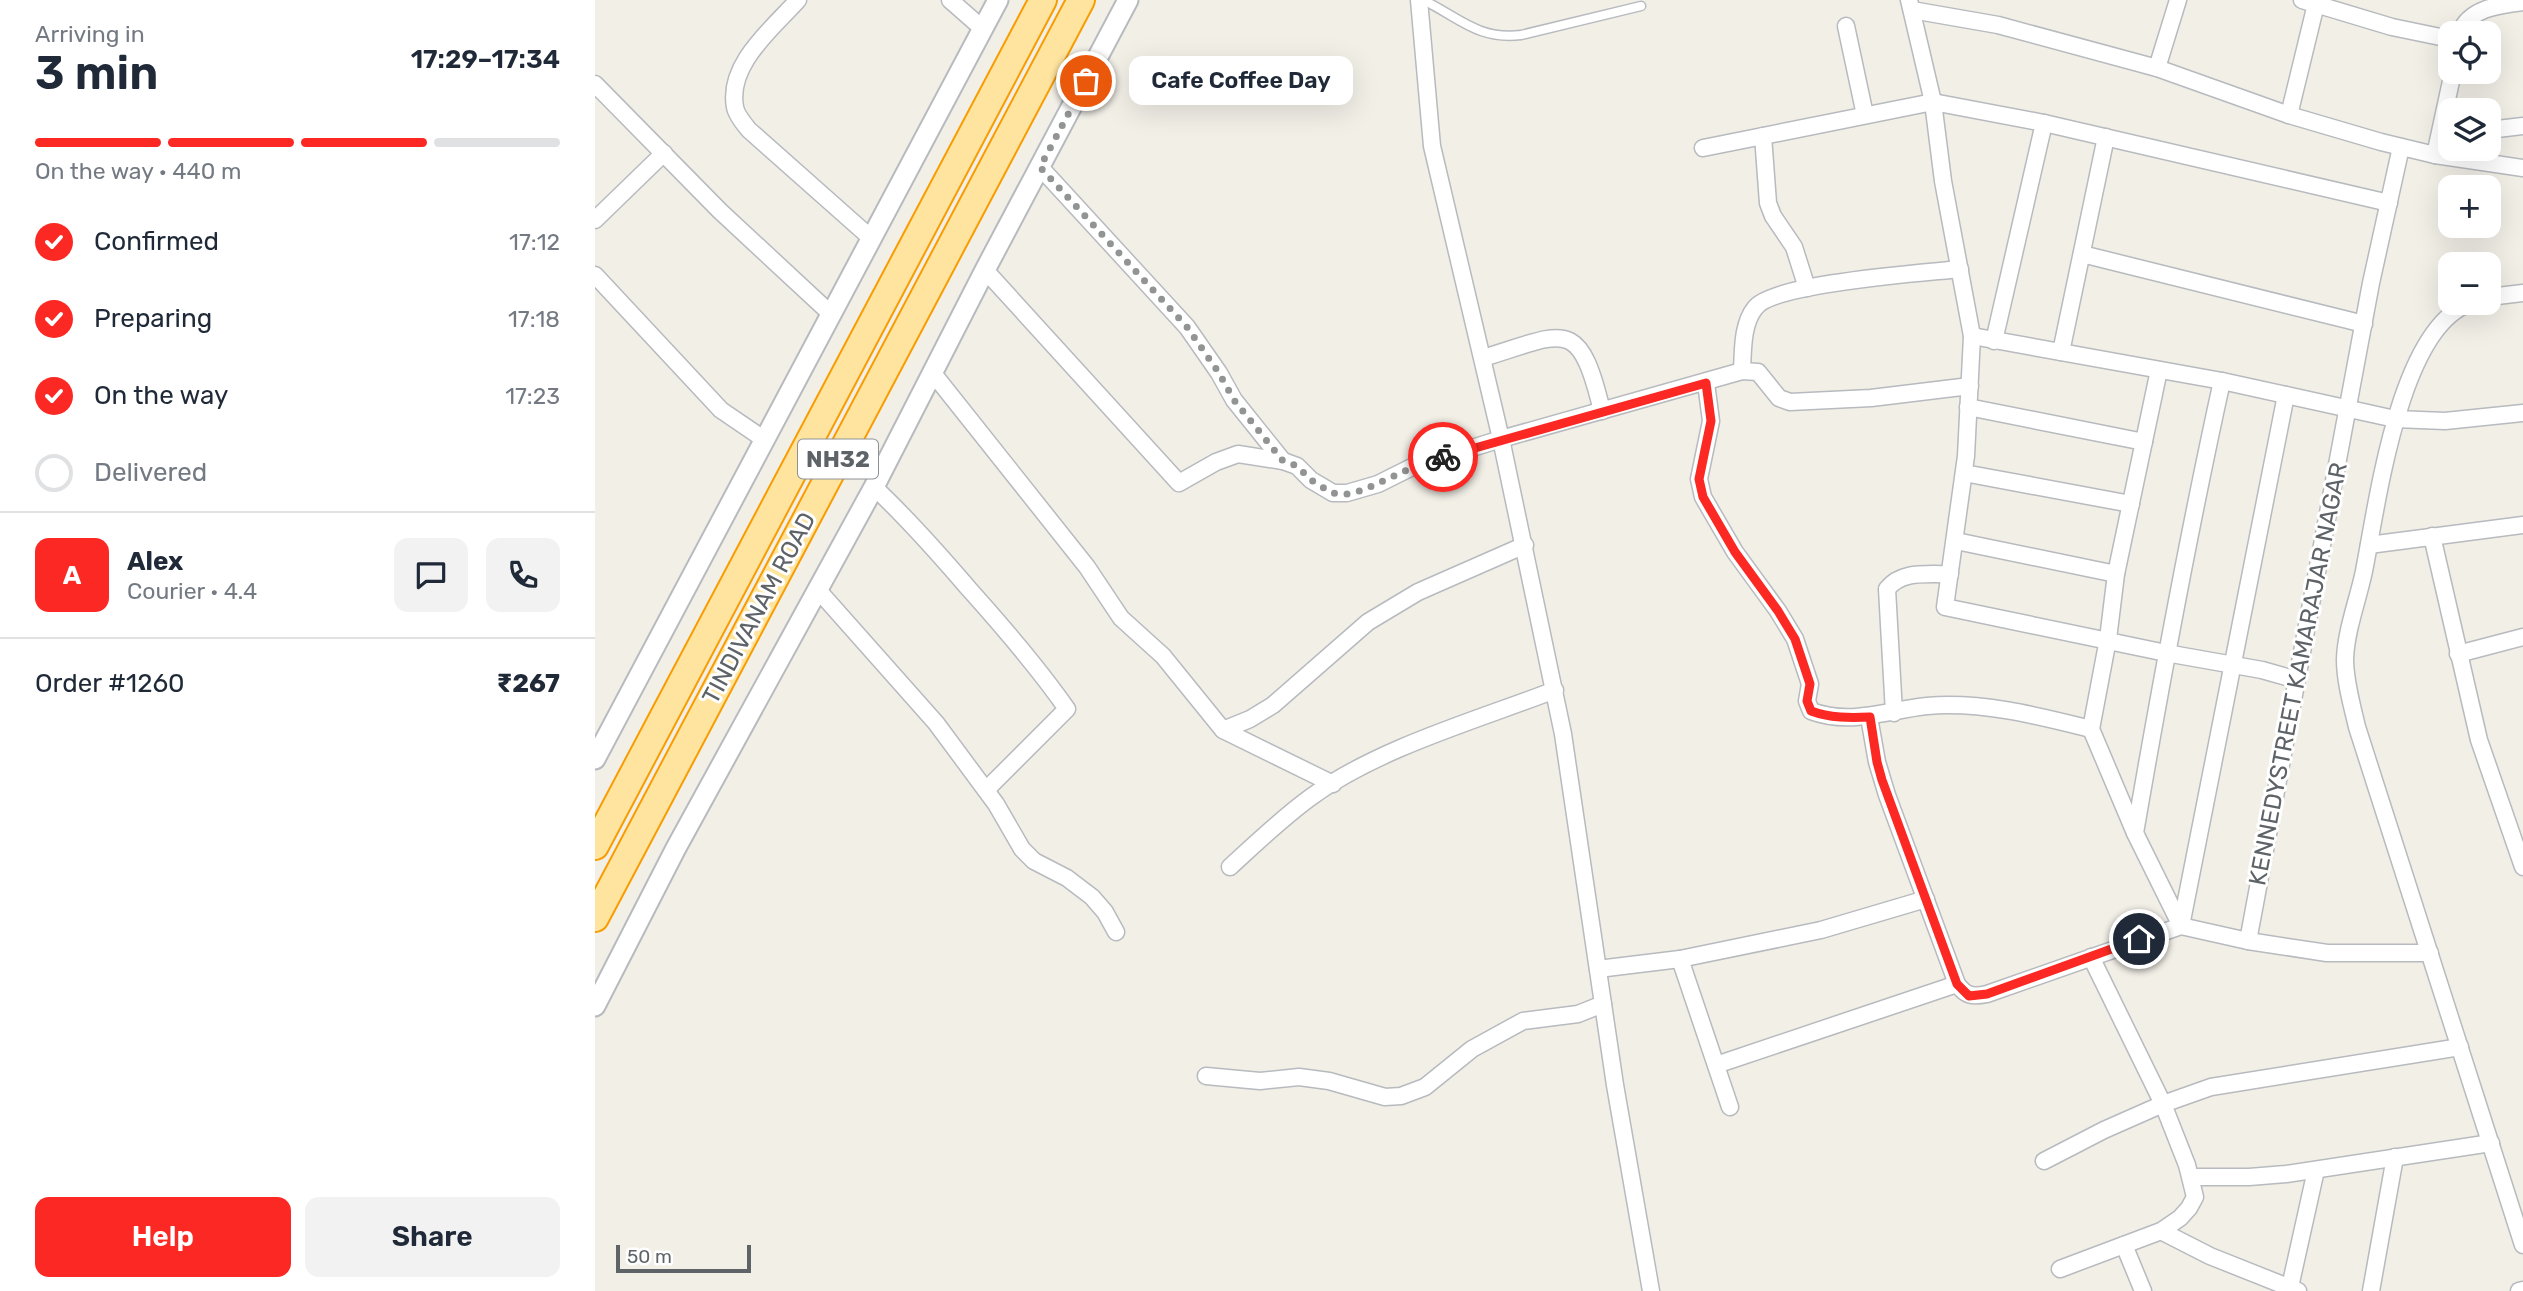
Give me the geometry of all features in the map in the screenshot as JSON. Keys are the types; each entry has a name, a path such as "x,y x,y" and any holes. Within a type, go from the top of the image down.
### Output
{"highway":[{"name":"NH32","path":"595,846 1043,0"},
{"name":"TINDIVANAM ROAD","path":"595,918 1081,0"}],"street":[{"path":"797,0 744,62 735,83 734,108 749,130 872,239"},
{"path":"950,0 983,29"},
{"path":"595,759 998,0"},
{"path":"595,1006 676,848 874,487 1128,0"},
{"path":"1421,0 1432,146 1483,358 1555,690 1603,1004 1651,1291"},
{"path":"2157,68 2178,0"},
{"path":"2289,115 2309,2 2384,25 2438,36"},
{"path":"2467,21 2489,4 2523,2"},
{"path":"2297,680 2231,664 1945,607 1964,473 1972,336 1943,181 1933,102 1910,5 1999,25 2157,68 2289,115 2401,147 2435,155 2523,168"},
{"path":"1846,26 1865,115"},
{"path":"595,84 720,211 832,315"},
{"path":"1703,148 1933,102 2044,123 2389,203"},
{"path":"1994,341 2044,123"},
{"path":"2501,129 2523,126"},
{"path":"1763,136 1768,202 1773,216 1794,247 1807,288"},
{"path":"2061,352 2106,137"},
{"name":"KENNEDYSTREET KAMARAJAR NAGAR","path":"2248,941 2364,324 2401,147"},
{"path":"2435,155 2438,148"},
{"path":"595,220 664,153"},
{"path":"1040,167 1187,327 1234,400 1283,461"},
{"path":"2082,254 2364,324"},
{"path":"1742,371 1746,328 1755,307 1775,295 1807,288 1961,269"},
{"path":"985,270 1179,483 1216,461 1238,454 1283,461 1297,466 1311,480 1332,493 1347,494 1378,484 1414,467 1501,439 1742,371 1758,372 1779,398 1790,402 1871,398 1970,386"},
{"path":"595,275 721,410 765,440"},
{"path":"2501,296 2523,293"},
{"path":"2451,315 2443,321 2426,346 2395,419 2345,660 2349,696 2523,1245"},
{"path":"1972,336 2222,381 2395,419 2445,421 2523,413"},
{"path":"1483,358 1550,337 1564,337 1574,342 1584,353 1592,371 1602,411"},
{"path":"2159,370 2116,574 2108,639 2091,729 2135,833 2181,926"},
{"path":"932,372 1087,567 1121,618 1163,656 1223,730 1333,784"},
{"path":"2135,833 2203,460 2222,381"},
{"path":"1706,383 1711,421 1699,479 1703,497 1735,552 1795,639 1810,684 1807,701 1811,711 1840,717 1870,717 1927,706 1967,707 2048,718 2091,729"},
{"path":"2181,926 2286,394"},
{"path":"1968,407 2144,442"},
{"path":"1964,473 2131,504"},
{"path":"874,487 937,552 1018,644 1067,709 986,790"},
{"path":"2369,545 2523,525"},
{"path":"2432,536 2479,740 2523,866"},
{"path":"1956,541 2116,574"},
{"path":"1223,730 1250,719 1273,705 1368,622 1418,592 1525,545"},
{"path":"1894,713 1887,589 1894,580 1906,576 1950,574"},
{"path":"818,590 936,723 986,790 1028,855 1034,861 1067,878 1092,897 1105,912 1116,932"},
{"path":"2458,653 2523,638"},
{"path":"1230,867 1312,796 1363,766 1555,690"},
{"path":"1870,717 1882,780 1957,984 1969,996 1976,996 2181,926 2248,941 2327,953 2430,953"},
{"path":"1598,970 1680,959 1821,930 1926,899"},
{"path":"2060,1269 2161,1231 2180,1218 2195,1197 2191,1177 2163,1104 2091,957"},
{"path":"1680,959 1730,1107"},
{"path":"1716,1065 1957,984"},
{"path":"1206,1076 1259,1081 1299,1077 1329,1081 1385,1097 1401,1096 1425,1087 1472,1049 1523,1021 1578,1014 1603,1004"},
{"path":"2044,1161 2075,1143 2163,1104 2211,1087 2460,1047"},
{"path":"2191,1177 2249,1177 2316,1170 2491,1143"},
{"path":"2371,1291 2395,1157"},
{"path":"2161,1231 2210,1256 2294,1289 2316,1170"},
{"path":"2124,1245 2143,1291"}],"lane":[{"path":"1421,0 1471,27 1501,38 1641,6"}],"way so far":[{"path":"1086,81 1040,167 1187,327 1234,400 1283,461 1297,466 1311,480 1332,493 1347,494 1443,457"}],"place":[{"name":"Cafe Coffee Day","path":"1086,81"}],"route":[{"path":"1443,457 1706,383 1711,421 1699,479 1703,497 1735,552 1795,639 1810,684 1807,701 1811,711 1840,717 1870,717 1877,762 1887,795 1957,984 1963,992 1969,996 1987,994 2139,939"}]}
